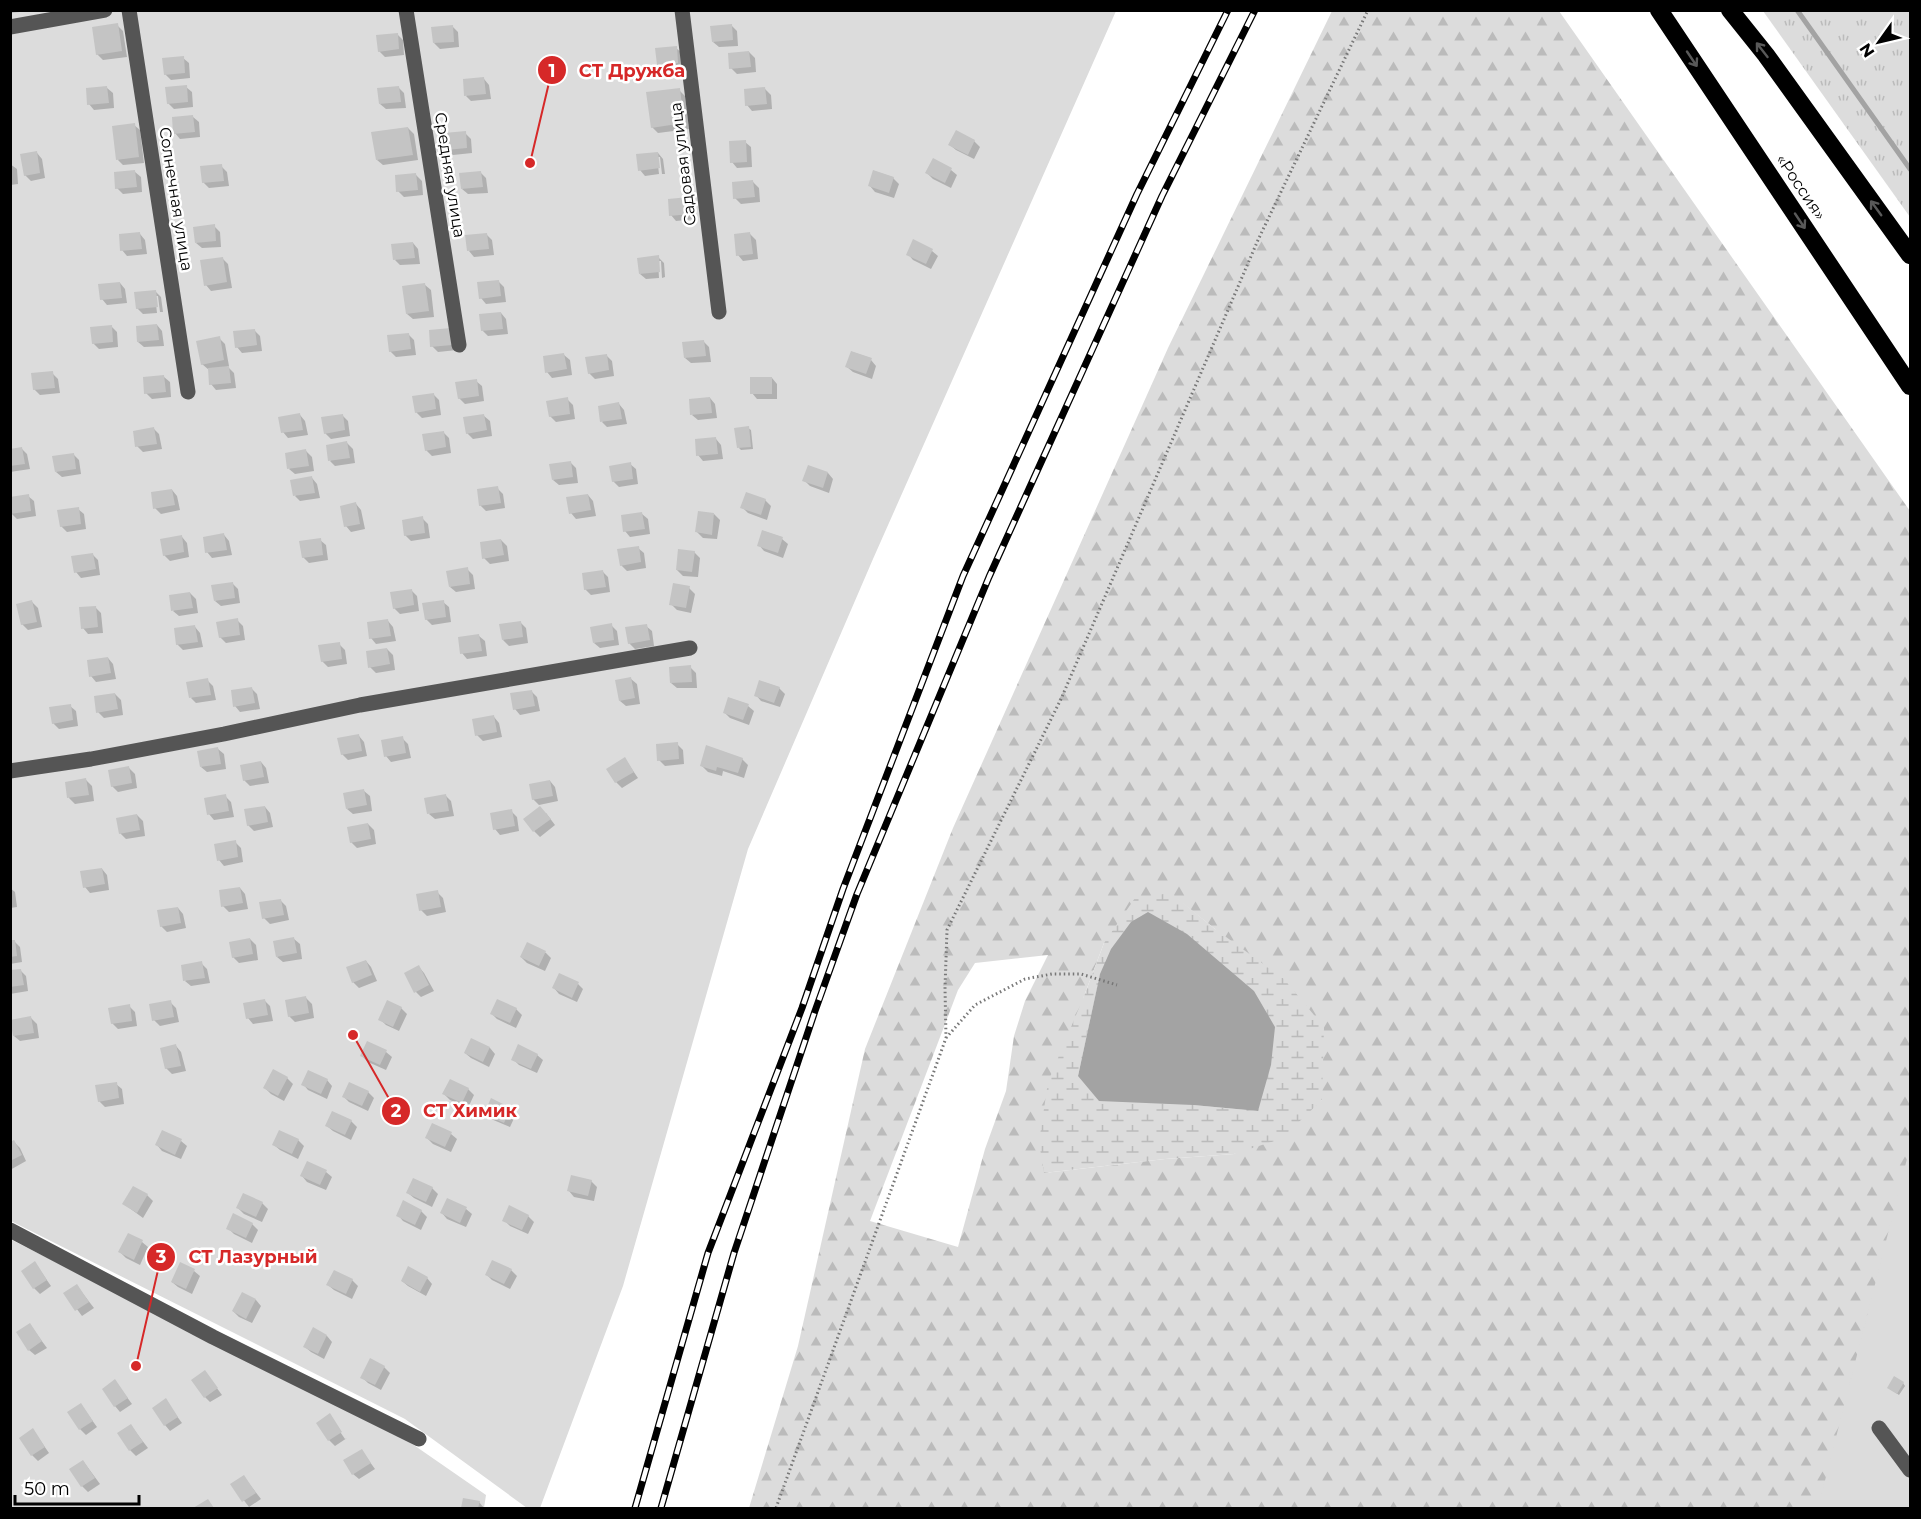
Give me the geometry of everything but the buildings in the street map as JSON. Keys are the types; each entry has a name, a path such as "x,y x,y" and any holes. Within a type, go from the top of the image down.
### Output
{"highway":[{"name":"«Россия»","path":"1659,10 1911,386"},
{"path":"1730,10 1766,55 1911,255"}],"street":[{"path":"10,27 105,10"},
{"name":"Солнечная улица","path":"129,10 188,392"},
{"name":"Средняя улица","path":"406,10 459,345"},
{"name":"Садовая улица","path":"682,10 719,312"},
{"path":"10,771 91,759 360,705 690,648"},
{"path":"10,1230 213,1337 419,1439"},
{"path":"1879,1428 1911,1470"}],"path":[{"path":"776,1509 946,1038 947,930 1061,699 1258,240 1368,10"},
{"path":"946,1038 975,1005 1025,979 1052,974 1081,974 1117,985"}],"green space":[{"path":"10,11 1116,11 873,559 748,849 623,1286 540,1508 527,1508 405,1419 11,1221"},
{"path":"1332,11 1559,11 1910,511 1910,1508 749,1508 798,1346 865,1049 953,828 1168,348","holes":["1171,894 1215,929 1322,1100 1234,1154 1165,1159 1044,1173 1084,996 1104,943","1048,955 1025,1001 1014,1036 1006,1091 985,1149 958,1247 870,1221 958,990 975,963"]},
{"path":"1763,11 1910,11 1910,217"},
{"path":"1171,893 1215,929 1284,979 1324,1027 1322,1100 1281,1139 1234,1154 1165,1159 1044,1173 1039,1142 1048,1082 1104,943 1135,898","holes":["1100,975 1258,1111 1193,1105 1078,1076"]},
{"path":"1910,1147 1910,1508 1818,1508"},
{"path":"10,1239 408,1441 486,1495 484,1508 11,1508"}],"shaded area":[{"path":"1148,912 1187,934 1254,991 1275,1027 1271,1065 1258,1111 1193,1105 1099,1101 1078,1076 1100,974 1111,949 1131,922"}],"waterway":[{"path":"1797,10 1910,169"}],"railway":[{"path":"635,1508 708,1253 802,1008 843,889 963,576 1137,194 1228,10"},
{"path":"661,1508 734,1253 815,1011 857,894 989,577 1162,196 1255,10"}],"place":[{"name":"СТ Дружба","path":"530,163"},
{"name":"СТ Химик","path":"353,1035"},
{"name":"СТ Лазурный","path":"136,1366"}]}
